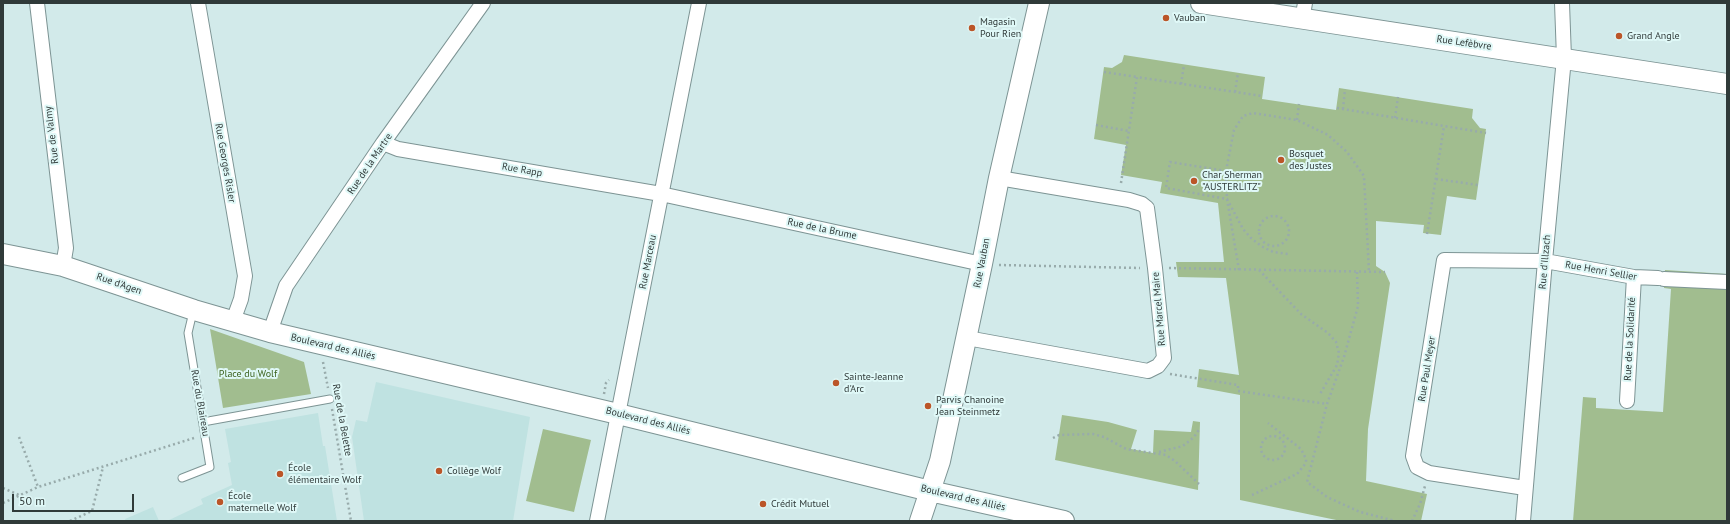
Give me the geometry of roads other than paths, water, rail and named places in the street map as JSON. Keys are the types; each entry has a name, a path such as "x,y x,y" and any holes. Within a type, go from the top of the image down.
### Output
{"main road":[{"name":"Rue Vauban","path":"920,521 940,461 967,338 999,178 1039,3"},
{"name":"Rue Lefèbvre","path":"1201,3 1303,11 1564,58 1727,84"},
{"name":"Rue d'Agen","path":"3,254 63,266 194,310 233,321"},
{"name":"Boulevard des Alliés","path":"233,321 320,345 618,414 1054,520"}],"street":[{"name":"Rue de Valmy","path":"37,3 66,248 63,266"},
{"name":"Rue Georges Risler","path":"198,3 245,276 241,299 233,321"},
{"name":"Rue de la Martre","path":"270,332 286,286 384,143 483,3"},
{"name":"Rue Marceau","path":"597,521 699,3"},
{"name":"Rue d'Illzach","path":"1523,521 1564,58 1562,3"},
{"name":"Rue Rapp","path":"384,143 398,149 661,194"},
{"name":"Rue Marcel Maire","path":"967,338 1148,371 1158,366 1164,358 1147,208 1137,201 999,178"},
{"name":"Rue de la Brume","path":"661,194 982,264"},
{"name":"Rue Paul Meyer","path":"1526,488 1429,473 1417,467 1413,456 1444,260 1545,261"},
{"name":"Rue Henri Sellier","path":"1545,261 1634,277 1727,282"},
{"name":"Rue de la Solidarité","path":"1627,401 1634,277"}],"lane":[{"name":"Rue du Blaireau","path":"182,478 210,467 188,333 194,310"},
{"path":"203,422 330,398"}],"place":[{"name":"Vauban","path":"1166,18"},
{"name":"Magasin Pour Rien","path":"972,28"},
{"name":"Grand Angle","path":"1619,36"},
{"name":"Bosquet des Justes","path":"1281,160"},
{"name":"Char Sherman \"AUSTERLITZ\"","path":"1194,181"},
{"name":"Sainte-Jeanne d'Arc","path":"836,383"},
{"name":"Parvis Chanoine Jean Steinmetz","path":"928,406"},
{"name":"Collège Wolf","path":"439,471"},
{"name":"École élémentaire Wolf","path":"280,474"},
{"name":"École maternelle Wolf","path":"220,502"},
{"name":"Crédit Mutuel","path":"763,504"}],"park label":[{"name":"Place du Wolf","path":"248,374"}]}
